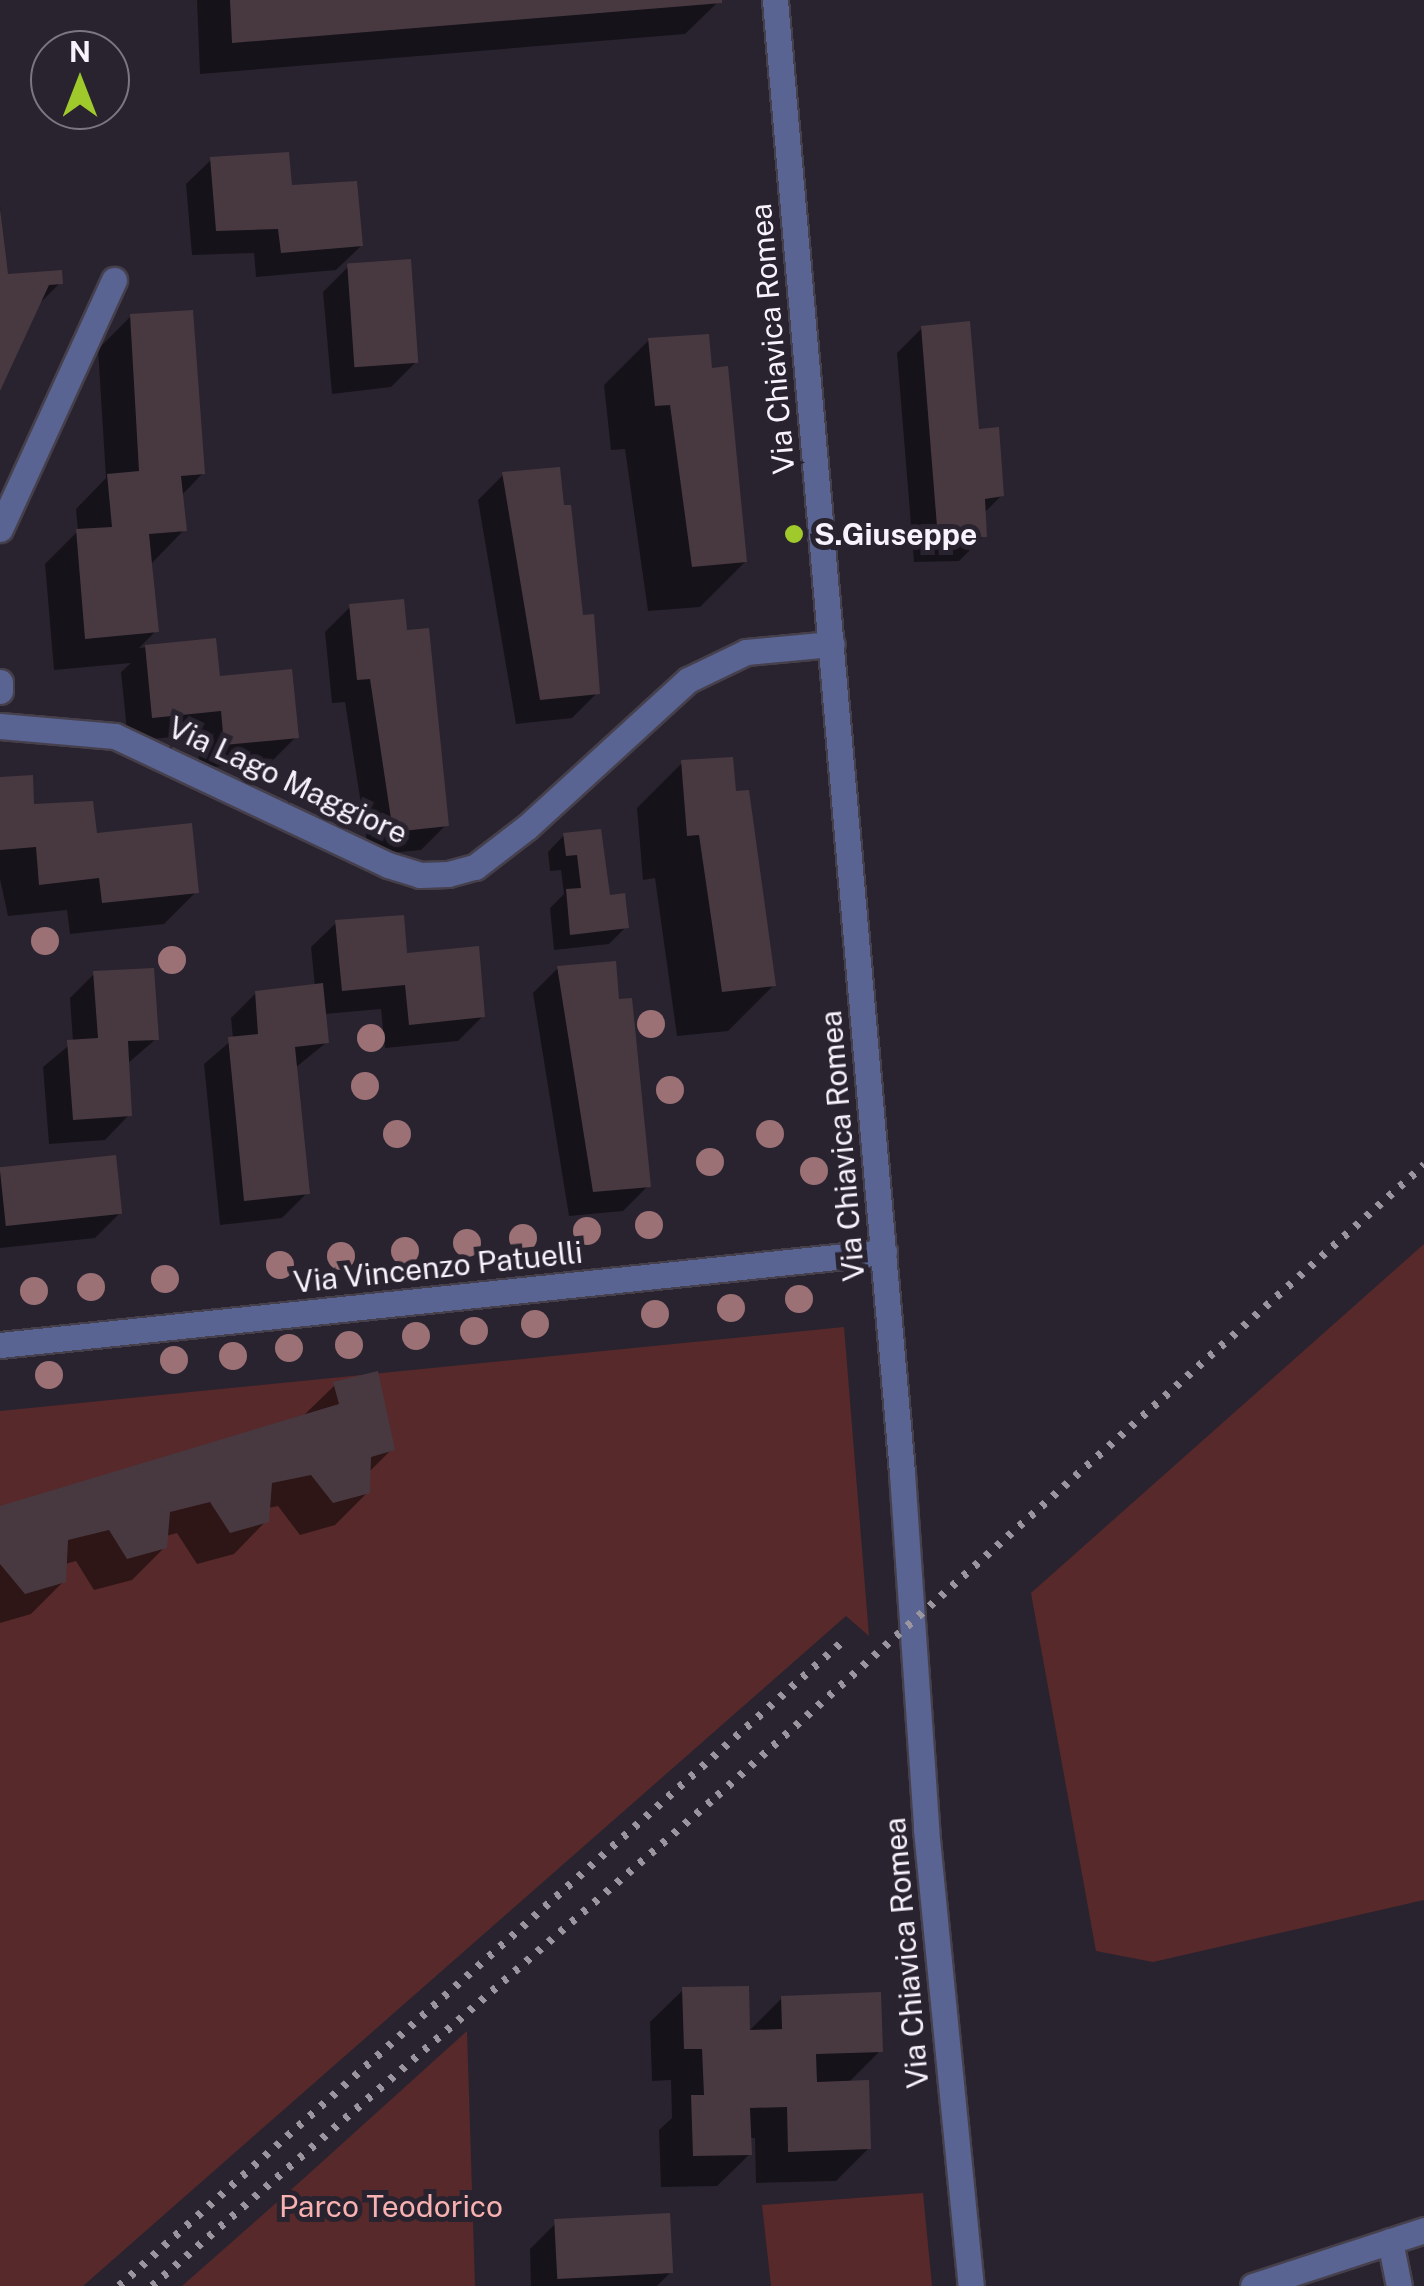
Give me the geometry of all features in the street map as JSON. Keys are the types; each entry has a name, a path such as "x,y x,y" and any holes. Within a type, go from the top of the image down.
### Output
{"street":[{"name":"Via Chiavica Romea","path":"775,0 884,1252 926,1829 971,2286"},
{"path":"0,529 114,280"},
{"name":"Via Lago Maggiore","path":"0,726 115,736 388,865 420,875 448,874 475,866 502,846 688,680 746,652 832,644"},
{"path":"0,682 0,691"},
{"name":"Via Vincenzo Patuelli","path":"0,1346 884,1252"},
{"path":"1254,2286 1424,2230"},
{"path":"1390,2241 1399,2286"}],"green space":[{"path":"1424,1244 1424,1900 1153,1962 1096,1951 1031,1593"},
{"path":"844,1327 869,1636 846,1616 83,2286 0,2286 0,1411"},
{"name":"Parco Teodorico","path":"467,2031 475,2286 182,2286 302,2180"},
{"path":"923,2193 932,2286 771,2286 762,2205"}],"building":[{"path":"230,0 722,0 722,3 232,43"},
{"path":"289,152 292,185 357,181 363,246 281,253 278,229 216,231 210,157"},
{"path":"0,208 8,274 62,270 63,284 49,285 0,391"},
{"path":"411,259 418,363 354,367 347,263"},
{"path":"193,310 205,474 181,476 187,531 149,534 159,632 85,639 76,529 112,527 107,474 139,471 130,314"},
{"path":"970,321 979,429 999,427 1004,496 985,499 987,537 938,539 921,326"},
{"path":"709,334 712,368 728,366 747,562 692,567 670,405 655,406 648,338"},
{"path":"560,467 564,505 571,505 583,615 594,614 600,694 540,700 502,472"},
{"path":"404,599 407,630 429,628 449,826 393,832 370,679 357,680 349,604"},
{"path":"216,638 220,676 292,669 299,738 224,745 221,711 152,718 145,645"},
{"path":"733,757 736,791 749,790 776,986 722,992 699,835 687,836 681,760"},
{"path":"33,775 34,804 93,801 97,833 192,823 199,893 102,903 99,878 39,885 36,847 0,850 0,777"},
{"path":"601,829 610,895 625,893 629,928 570,935 566,889 581,888 577,855 566,856 563,833"},
{"path":"404,915 407,953 479,946 485,1017 409,1025 405,985 342,991 335,920"},
{"path":"616,961 619,999 632,998 651,1187 593,1192 557,966"},
{"path":"154,968 159,1040 128,1041 132,1116 73,1120 67,1040 98,1038 93,971"},
{"path":"323,983 329,1043 295,1047 310,1194 244,1201 228,1037 258,1034 255,991"},
{"path":"116,1155 122,1214 6,1226 0,1167"},
{"path":"378,1371 395,1450 371,1457 370,1493 333,1503 311,1475 272,1483 269,1522 230,1533 210,1502 170,1512 167,1548 127,1559 109,1530 68,1540 66,1582 25,1594 0,1564 0,1506 339,1404 333,1382"},
{"path":"749,1986 750,2030 782,2029 781,1996 881,1992 883,2052 816,2054 817,2082 869,2080 871,2149 788,2152 787,2107 750,2108 752,2155 693,2156 691,2095 704,2095 702,2049 684,2049 682,1987"},
{"path":"670,2213 673,2273 557,2279 554,2219"}],"railway":[{"path":"152,2286 717,1796 1424,1165"},
{"path":"119,2286 842,1642"}],"place":[{"name":"S.Giuseppe","path":"794,534"}]}
